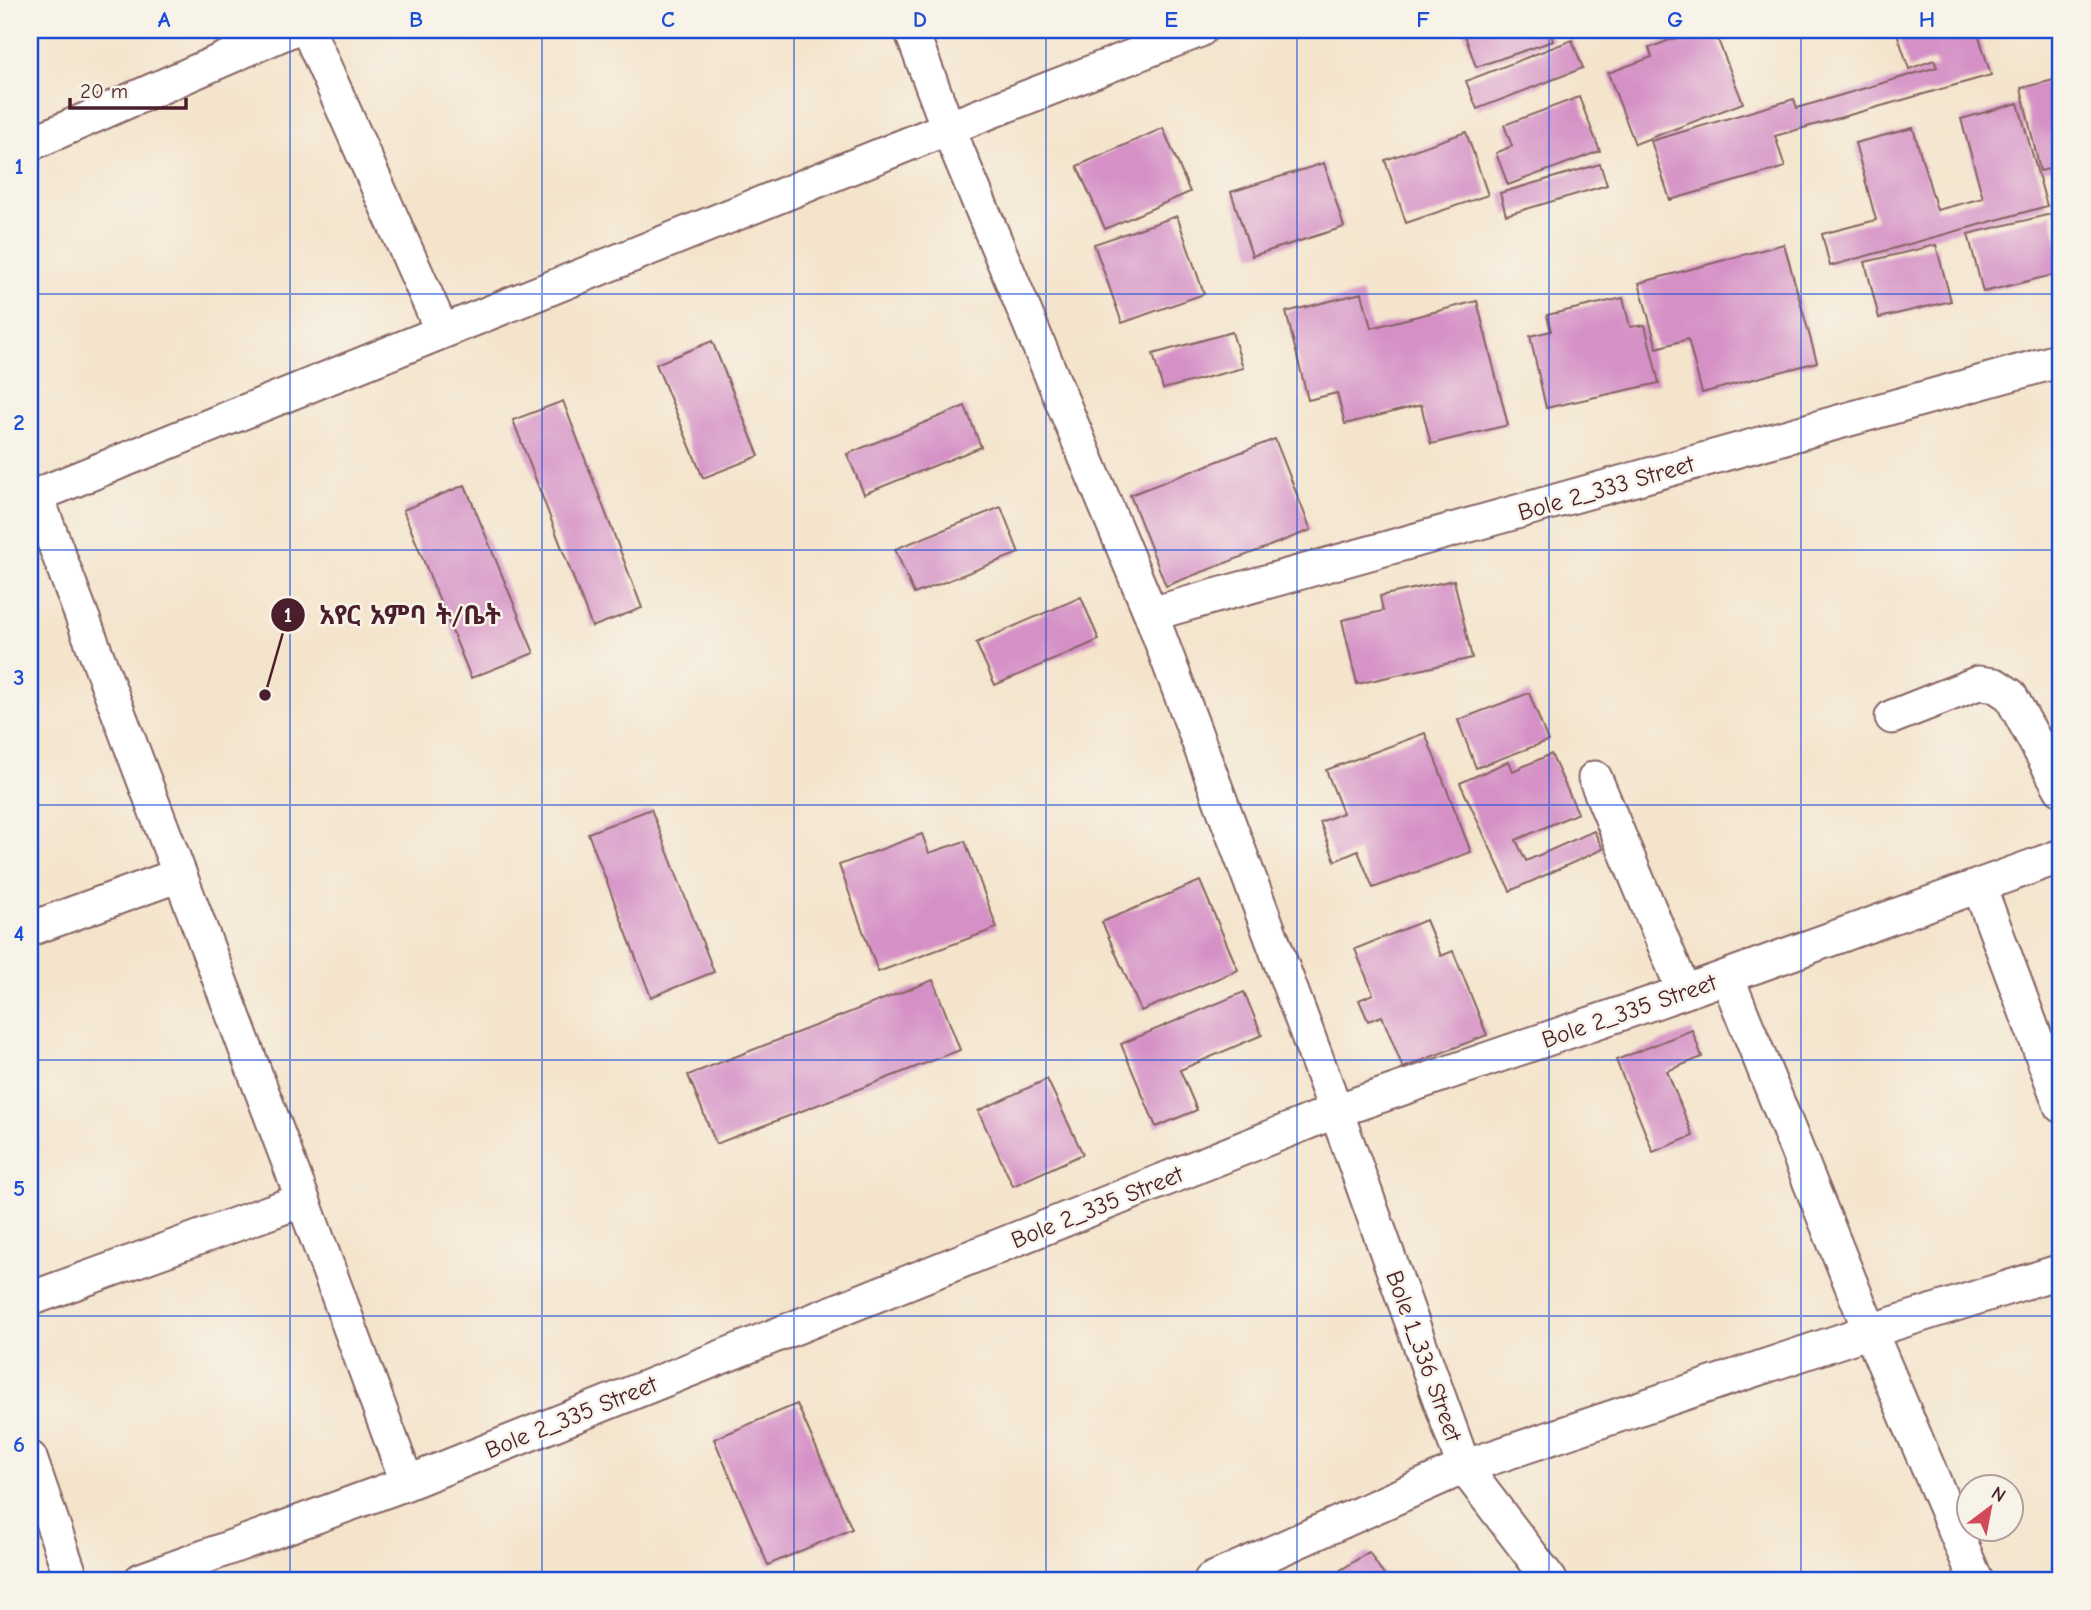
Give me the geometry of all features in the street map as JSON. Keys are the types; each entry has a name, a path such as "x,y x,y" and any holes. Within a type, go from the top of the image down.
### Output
{"street":[{"path":"30,144 291,30"},
{"path":"308,30 442,331"},
{"name":"Bole 1_336 Street","path":"911,30 948,128 1151,614 1336,1111 1464,1467 1550,1580"},
{"path":"407,1483 303,1200 33,497 948,128 1200,30"},
{"name":"Bole 2_333 Street","path":"1151,614 2061,360"},
{"path":"1892,718 1978,683 1995,685 2010,695 2061,789"},
{"path":"1595,778 1684,992"},
{"name":"Bole 2_335 Street","path":"141,1580 407,1483 1336,1111 1727,977 2061,856"},
{"path":"30,929 179,875"},
{"path":"1979,886 2061,1106"},
{"path":"1727,977 1870,1331 1976,1580"},
{"path":"30,1299 303,1200"},
{"path":"1210,1580 1464,1467 1870,1331 2061,1271"},
{"path":"30,1458 72,1580"}],"building":[{"path":"1463,30 1550,30 1553,41 1476,67"},
{"path":"1696,30 1714,30 1743,103 1635,144 1608,73 1652,57 1649,48"},
{"path":"1896,30 1977,30 1991,75 1775,136 1785,167 1670,200 1651,141 1794,99 1797,108 1937,67 1934,60 1909,69"},
{"path":"1572,40 1583,68 1477,109 1466,81"},
{"path":"2058,79 2061,92 2061,166 2040,171 2021,88"},
{"path":"1579,97 1600,151 1508,185 1496,153 1512,146 1504,125"},
{"path":"2018,103 2047,206 1830,266 1822,234 1876,220 1855,143 1913,128 1937,210 1983,198 1961,119"},
{"path":"1163,128 1190,192 1105,229 1077,166"},
{"path":"1466,132 1488,195 1406,223 1385,160"},
{"path":"1324,163 1344,227 1252,256 1231,192"},
{"path":"1600,164 1607,185 1506,215 1500,193"},
{"path":"2051,214 2061,256 2061,273 1983,292 1968,234"},
{"path":"1177,216 1204,294 1122,323 1094,244"},
{"path":"1784,244 1817,362 1702,393 1688,339 1657,348 1639,283"},
{"path":"1936,245 1951,301 1879,318 1865,262"},
{"path":"1362,293 1371,328 1477,301 1508,425 1431,444 1421,405 1345,424 1337,393 1308,400 1286,312"},
{"path":"1623,298 1630,327 1645,325 1659,383 1546,408 1530,336 1551,331 1547,315"},
{"path":"1232,332 1243,368 1163,389 1153,354"},
{"path":"712,341 759,456 703,478 656,364"},
{"path":"563,401 642,608 592,627 513,420"},
{"path":"965,406 981,447 864,494 847,454"},
{"path":"1275,439 1311,530 1166,586 1130,495"},
{"path":"465,485 534,653 471,678 403,510"},
{"path":"1001,507 1019,553 914,594 895,549"},
{"path":"1454,580 1472,658 1357,684 1342,620 1383,611 1380,596"},
{"path":"1081,597 1099,640 995,685 976,643"},
{"path":"1529,693 1548,741 1476,768 1458,720"},
{"path":"1425,733 1471,852 1373,888 1358,851 1335,861 1320,822 1343,813 1326,770"},
{"path":"1551,754 1578,813 1516,840 1526,861 1594,831 1603,849 1510,891 1460,783 1509,761 1513,771"},
{"path":"651,809 714,972 651,997 588,833"},
{"path":"922,834 929,853 965,841 997,928 878,972 839,865"},
{"path":"1200,881 1238,970 1141,1011 1102,922"},
{"path":"1426,920 1441,956 1453,951 1487,1035 1403,1068 1382,1016 1368,1021 1359,1000 1373,994 1355,949"},
{"path":"933,980 960,1050 716,1144 688,1075"},
{"path":"1244,992 1262,1035 1180,1070 1197,1110 1156,1127 1121,1044"},
{"path":"1692,1030 1702,1057 1667,1071 1693,1136 1653,1152 1616,1060"},
{"path":"1047,1079 1083,1154 1013,1186 978,1111"},
{"path":"797,1404 852,1529 768,1565 714,1439"},
{"path":"1369,1552 1387,1580 1325,1580"}],"place":[{"name":"አየር አምባ ት/ቤት","path":"265,695"}]}
